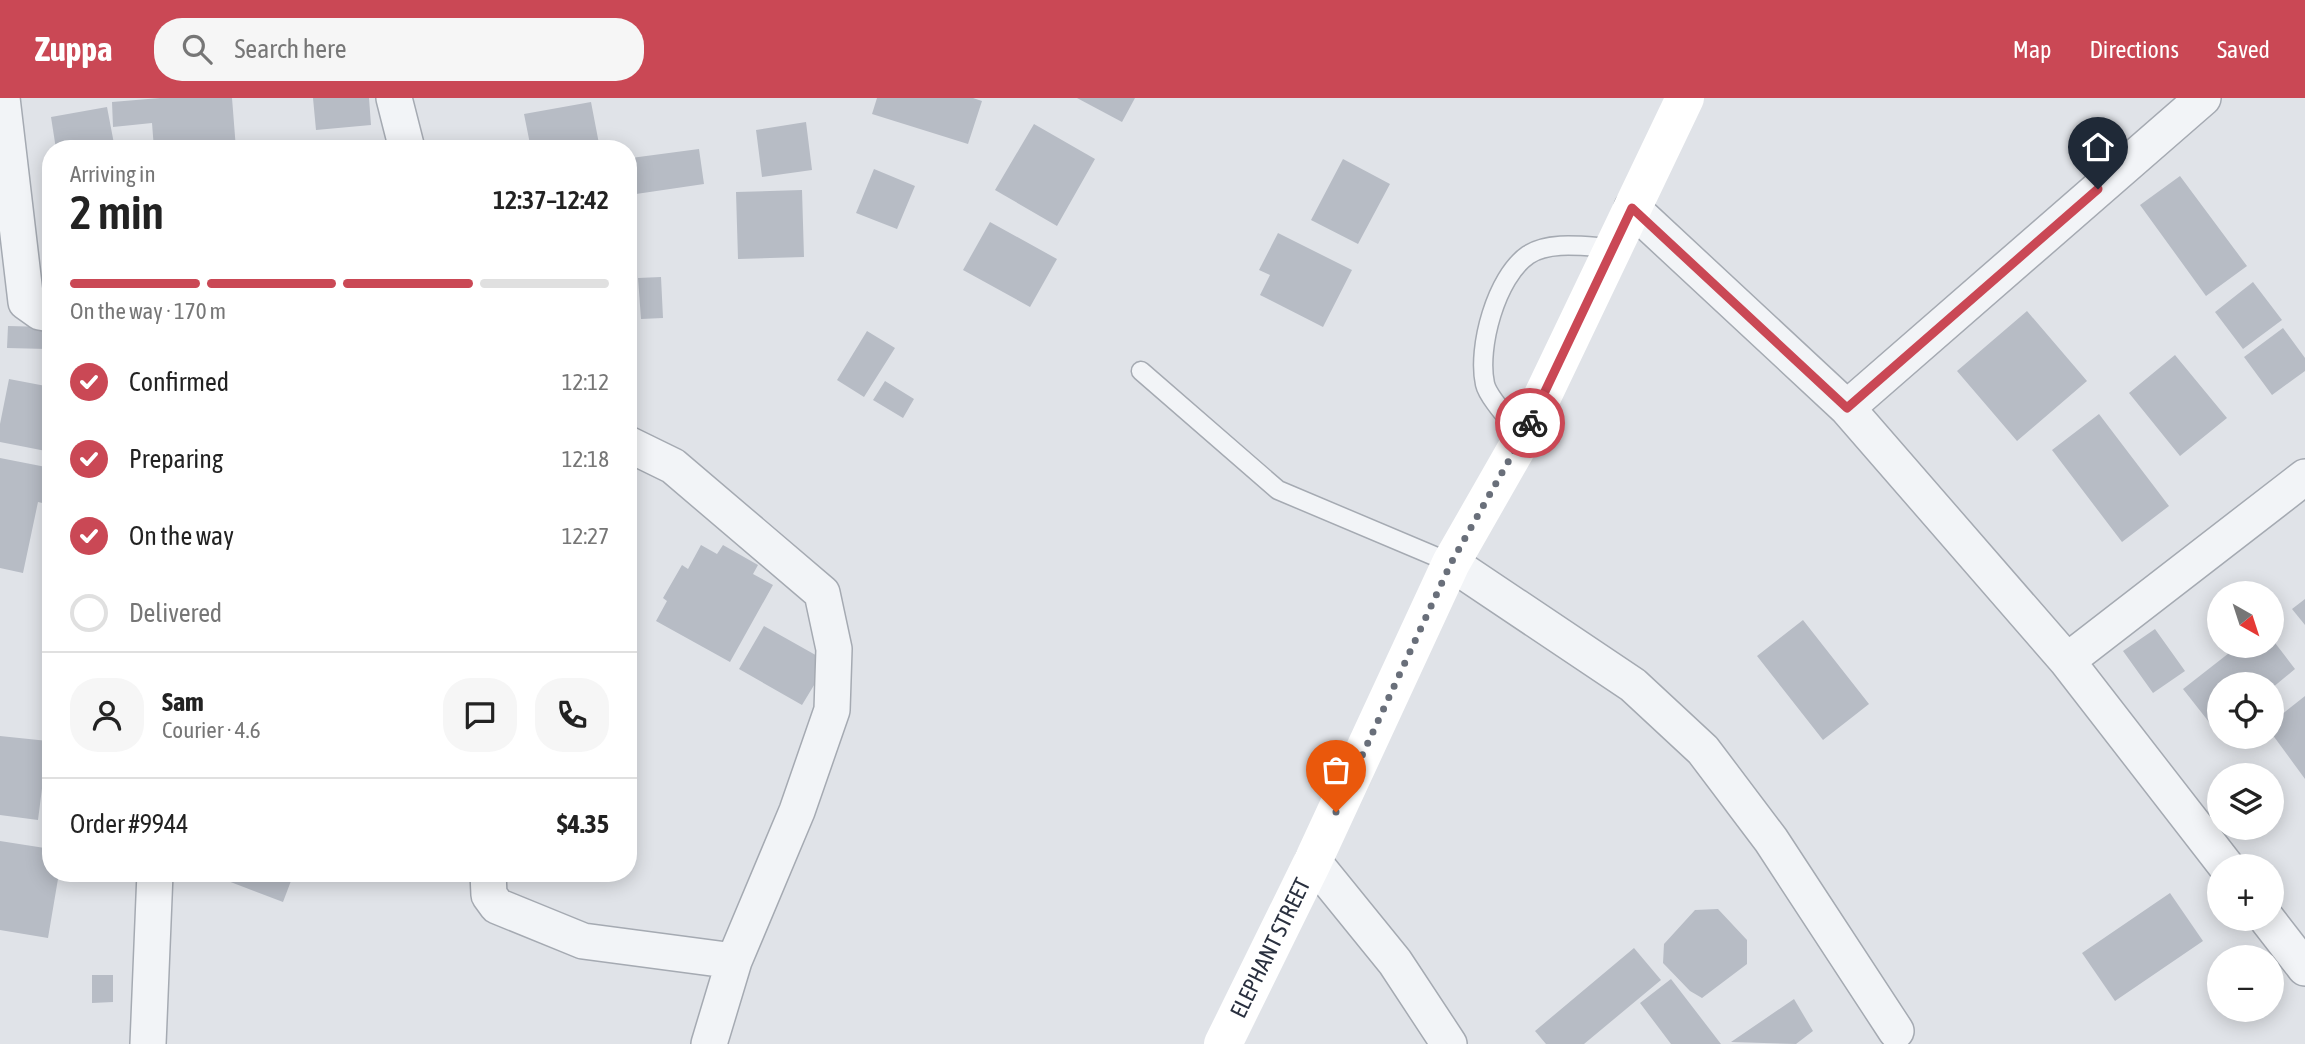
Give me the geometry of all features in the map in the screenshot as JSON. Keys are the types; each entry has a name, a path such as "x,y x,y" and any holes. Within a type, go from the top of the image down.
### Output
{"main road":[{"name":"ELEPHANT STREET","path":"1223,1044 1313,861 1451,563 1523,437 1685,98"}],"street":[{"path":"2,98 26,302 42,312"},
{"path":"394,98 405,140"},
{"path":"1847,408 2203,98"},
{"path":"1632,208 1847,408 2067,661 2217,854"},
{"path":"637,448 673,466 821,593 834,649 832,710 797,811 734,961 709,1044"},
{"path":"2067,661 2305,477"},
{"path":"1451,563 1633,685 1703,750 1778,850 1896,1031"},
{"path":"1313,861 1395,962 1449,1044"},
{"path":"148,1044 155,882"},
{"path":"488,882 489,895 497,906 583,940 734,961"},
{"path":"2276,931 2305,968"}],"lane":[{"path":"1523,437 1485,386 1483,347 1497,299 1528,255 1551,246 1613,248"},
{"path":"1141,370 1278,490 1451,563"}],"building":[{"path":"160,98 232,98 235,140 153,140 152,123 113,127 112,102"},
{"path":"313,98 369,98 371,125 316,130"},
{"path":"877,98 973,98 982,101 968,144 872,114"},
{"path":"1077,98 1135,98 1122,122"},
{"path":"591,102 598,140 529,140 524,114"},
{"path":"107,107 113,140 55,140 51,117"},
{"path":"806,122 812,170 762,177 756,130"},
{"path":"1034,124 1095,159 1057,226 995,190"},
{"path":"699,149 704,184 637,194 637,157"},
{"path":"1343,159 1390,184 1358,244 1311,220"},
{"path":"874,169 915,186 897,229 856,213"},
{"path":"2180,176 2247,266 2206,296 2140,205"},
{"path":"802,190 804,257 738,259 736,192"},
{"path":"990,222 1057,259 1030,307 963,270"},
{"path":"1278,233 1352,270 1323,327 1260,295 1270,275 1259,270"},
{"path":"661,277 663,318 641,319 638,278"},
{"path":"2253,282 2282,320 2243,349 2215,312"},
{"path":"2027,311 2087,381 2017,441 1957,371"},
{"path":"8,326 42,327 42,349 7,348"},
{"path":"2283,328 2305,358 2305,371 2272,395 2244,357"},
{"path":"867,331 895,348 864,397 837,380"},
{"path":"2175,355 2227,418 2180,456 2129,393"},
{"path":"9,379 42,385 42,450 0,442 0,424"},
{"path":"885,381 914,399 903,418 873,400"},
{"path":"2099,414 2169,506 2122,542 2052,450"},
{"path":"0,458 42,466 42,503 38,502 23,573 0,568"},
{"path":"701,545 717,554 723,545 758,565 753,574 773,585 730,662 656,621 667,601 663,598 682,565 688,569"},
{"path":"2305,599 2305,625 2292,609"},
{"path":"1803,620 1869,704 1823,740 1757,656"},
{"path":"764,626 828,662 802,705 739,669"},
{"path":"2155,629 2185,671 2153,693 2123,651"},
{"path":"2284,655 2295,669 2284,678 2284,672 2207,672 2207,720 2183,689 2223,658 2284,658"},
{"path":"2305,696 2305,779 2283,749 2284,713"},
{"path":"0,736 42,740 42,788 38,820 0,815"},
{"path":"0,841 42,848 42,882 57,882 48,938 0,930"},
{"path":"231,882 291,882 283,902"},
{"path":"2170,893 2203,941 2115,1001 2082,953"},
{"path":"1718,909 1747,940 1747,964 1702,998 1690,991 1663,963 1664,944 1695,910"},
{"path":"1634,948 1661,980 1584,1044 1546,1044 1535,1031"},
{"path":"92,975 113,975 113,1002 92,1003"},
{"path":"1671,979 1721,1044 1671,1044 1640,1003"},
{"path":"1794,999 1813,1031 1796,1044 1731,1042"}],"way so far":[{"path":"1336,812 1451,563 1530,423"}],"route":[{"path":"1530,423 1632,208 1847,408 2098,189"}]}
